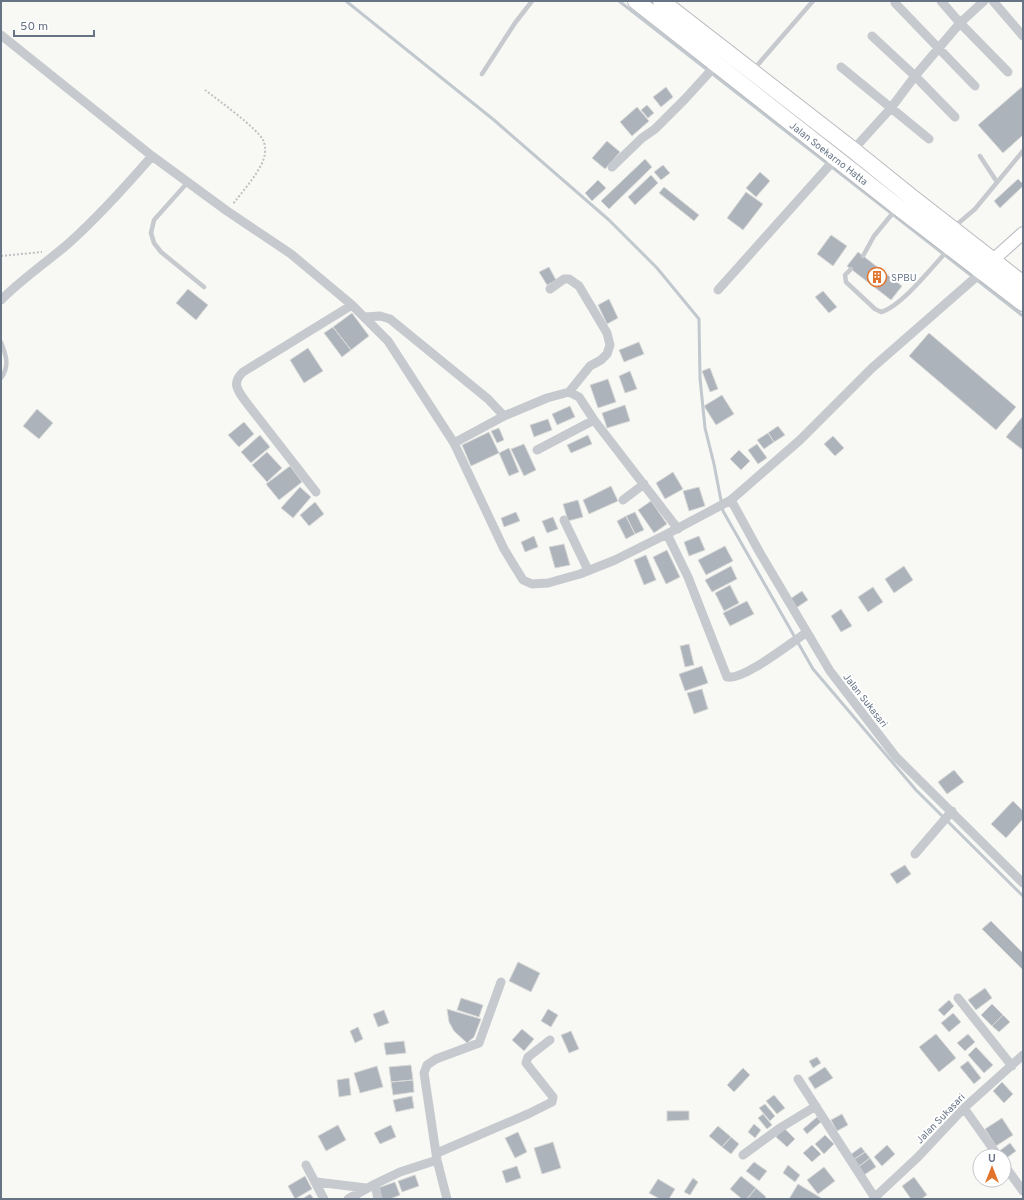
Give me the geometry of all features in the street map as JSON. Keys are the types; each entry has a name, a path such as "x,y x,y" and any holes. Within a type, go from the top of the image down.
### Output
{"highway":[{"name":"Jalan Soekarno Hatta","path":"636,1 714,67 950,247 985,269 1023,284"},
{"name":"Jalan Soekarno Hatta","path":"661,1 952,229 985,269 1023,303"}],"street":[{"path":"941,1 960,23 1008,72"},
{"path":"853,150 888,111 915,76 960,23 984,1"},
{"path":"993,1 1023,36"},
{"path":"895,3 976,86"},
{"path":"1,35 152,156 227,211 291,254 352,305 388,341 454,443 504,549 523,580 532,584 548,583 580,574 615,560 678,529 729,501 800,440 872,368 985,269 1023,233"},
{"path":"872,36 915,76 955,117"},
{"path":"612,167 642,138 655,129 714,67"},
{"path":"841,67 888,111 929,139"},
{"path":"1,300 16,285 85,228 152,156"},
{"path":"718,290 834,160"},
{"path":"454,443 504,416 547,398 569,392 590,366 601,360 607,354 610,345 603,324 579,286 569,279 564,279 550,289"},
{"path":"316,492 243,398 236,385 238,377 243,372 352,305"},
{"path":"364,317 380,316 395,322 488,399 504,416"},
{"path":"569,392 579,397 594,420 678,529"},
{"path":"537,450 594,420"},
{"path":"623,500 644,484"},
{"name":"Jalan Sukasari","path":"729,501 760,553 804,635 896,757 951,813 1023,882"},
{"path":"564,520 588,570"},
{"path":"667,534 688,577 727,677 732,678 752,670 788,644 804,635"},
{"path":"915,854 951,813"},
{"path":"447,1199 437,1156 424,1073 427,1065 436,1059 479,1043 500,982"},
{"path":"958,998 1012,1066"},
{"path":"348,1199 366,1188 552,1102 553,1097 526,1063 528,1057 550,1040"},
{"name":"Jalan Sukasari","path":"874,1198 918,1156 964,1108 1023,1055"},
{"path":"798,1079 874,1198"},
{"path":"743,1155 780,1128 816,1106"},
{"path":"964,1108 992,1148"},
{"path":"306,1165 324,1199"},
{"path":"1012,1175 1023,1191"},
{"path":"316,1182 366,1188"},
{"path":"375,1184 378,1199"}],"lane":[{"path":"482,74 514,23 532,1"},
{"path":"752,72 813,1"},
{"path":"952,229 975,208 1023,151"},
{"path":"980,156 997,182"},
{"path":"188,182 154,220 151,233 154,243 161,252 204,287"},
{"path":"863,256 874,236 898,208"},
{"path":"851,269 845,275 846,282 875,309 881,312 892,308 925,276 950,247"},
{"path":"1,342 7,364 1,378"}],"path":[{"path":"205,90 250,126 263,140 265,149 265,156 261,166 227,211"},
{"path":"1,256 60,250"}],"building":[{"path":"1023,86 1023,135 1003,153 978,125"},
{"path":"666,87 673,97 661,107 653,97"},
{"path":"647,105 654,113 648,118 641,110"},
{"path":"637,107 649,121 632,136 620,122"},
{"path":"607,141 620,152 605,169 592,158"},
{"path":"645,159 652,167 609,209 601,201"},
{"path":"663,165 670,173 661,180 654,172"},
{"path":"760,172 770,181 756,197 746,188"},
{"path":"651,175 658,183 635,205 628,197"},
{"path":"1018,179 1023,186 1000,208 994,201"},
{"path":"598,180 606,188 592,201 585,193"},
{"path":"664,187 699,215 694,221 659,193"},
{"path":"746,192 763,204 743,230 727,218"},
{"path":"831,235 847,246 833,266 817,254"},
{"name":"SPBU","path":"858,252 902,286 891,300 847,266"},
{"path":"549,267 556,280 547,285 539,272"},
{"path":"188,289 208,305 196,320 176,303"},
{"path":"823,291 837,307 829,313 815,297"},
{"path":"609,299 618,318 607,324 598,305"},
{"path":"352,313 369,336 351,350 333,327"},
{"path":"333,327 351,350 342,357 324,333"},
{"path":"929,333 1016,407 996,430 909,356"},
{"path":"639,342 644,354 624,362 619,350"},
{"path":"308,348 323,371 304,383 290,360"},
{"path":"710,368 718,389 710,392 702,371"},
{"path":"630,371 637,389 625,393 619,376"},
{"path":"608,379 616,402 598,408 590,385"},
{"path":"722,395 734,414 716,425 704,406"},
{"path":"625,405 630,421 607,428 602,413"},
{"path":"570,406 575,417 557,425 552,414"},
{"path":"37,409 53,423 39,439 23,426"},
{"path":"1023,416 1023,450 1006,437"},
{"path":"548,419 552,430 534,437 530,425"},
{"path":"244,422 254,434 239,447 228,435"},
{"path":"778,426 785,435 774,442 768,433"},
{"path":"499,428 504,440 497,443 491,431"},
{"path":"489,432 499,453 471,466 462,445"},
{"path":"768,433 774,442 764,449 757,440"},
{"path":"260,435 270,447 251,463 241,452"},
{"path":"588,435 592,444 571,453 567,445"},
{"path":"833,436 844,448 835,456 824,444"},
{"path":"524,444 536,470 524,476 511,449"},
{"path":"757,444 767,458 758,464 748,450"},
{"path":"509,448 519,472 509,476 499,453"},
{"path":"739,450 750,461 741,470 730,459"},
{"path":"267,452 282,468 267,482 252,465"},
{"path":"290,466 302,482 279,500 266,484"},
{"path":"673,472 683,489 665,499 656,483"},
{"path":"611,486 618,501 589,514 583,500"},
{"path":"300,487 311,497 293,518 281,508"},
{"path":"699,487 705,506 689,511 683,491"},
{"path":"578,500 583,517 568,521 563,504"},
{"path":"651,501 667,524 654,533 638,510"},
{"path":"315,502 324,514 309,526 300,515"},
{"path":"516,512 520,521 504,527 501,518"},
{"path":"635,512 644,530 635,534 626,516"},
{"path":"626,516 635,534 626,539 617,521"},
{"path":"553,517 558,529 547,533 542,521"},
{"path":"534,536 538,547 525,552 521,542"},
{"path":"699,536 705,550 689,556 684,542"},
{"path":"564,544 570,565 555,568 549,547"},
{"path":"725,546 733,561 706,575 698,560"},
{"path":"667,550 680,577 666,584 653,557"},
{"path":"646,555 656,580 644,585 634,560"},
{"path":"731,566 737,579 712,592 705,580"},
{"path":"904,566 913,580 894,593 885,579"},
{"path":"730,585 739,603 724,611 715,593"},
{"path":"873,587 883,602 868,612 858,597"},
{"path":"802,591 808,600 796,608 790,599"},
{"path":"747,601 754,614 730,626 723,613"},
{"path":"841,609 852,626 841,632 831,616"},
{"path":"689,644 694,665 685,667 680,646"},
{"path":"702,666 708,683 685,691 679,674"},
{"path":"702,689 708,709 694,714 687,693"},
{"path":"954,770 964,782 947,794 938,782"},
{"path":"1013,801 1023,811 1023,819 1006,838 991,824"},
{"path":"905,865 911,874 897,884 890,874"},
{"path":"991,921 1023,953 1023,970 982,929"},
{"path":"518,962 540,973 531,992 509,981"},
{"path":"985,988 992,998 976,1010 968,1000"},
{"path":"461,998 483,1005 479,1017 457,1010"},
{"path":"949,1000 954,1006 944,1016 938,1010"},
{"path":"992,1004 1003,1015 992,1026 981,1015"},
{"path":"447,1009 481,1019 474,1037 467,1043 454,1031 449,1022"},
{"path":"548,1009 558,1015 551,1027 541,1021"},
{"path":"384,1010 389,1023 378,1027 373,1014"},
{"path":"953,1013 961,1022 949,1032 941,1023"},
{"path":"1003,1015 1010,1022 999,1032 992,1026"},
{"path":"358,1027 363,1039 355,1043 350,1031"},
{"path":"522,1029 534,1039 524,1051 512,1040"},
{"path":"571,1031 579,1049 569,1053 561,1035"},
{"path":"936,1034 956,1058 939,1072 919,1047"},
{"path":"968,1034 975,1042 965,1051 957,1043"},
{"path":"404,1041 406,1053 386,1055 384,1043"},
{"path":"976,1047 993,1065 984,1073 968,1055"},
{"path":"817,1057 821,1063 813,1068 809,1061"},
{"path":"968,1061 981,1078 974,1084 960,1067"},
{"path":"411,1065 413,1080 391,1082 389,1067"},
{"path":"377,1066 383,1087 360,1093 354,1073"},
{"path":"825,1067 833,1078 815,1089 808,1078"},
{"path":"743,1068 750,1075 734,1092 727,1085"},
{"path":"349,1078 351,1095 339,1097 337,1080"},
{"path":"413,1080 414,1092 393,1095 391,1082"},
{"path":"1002,1082 1013,1094 1004,1103 993,1091"},
{"path":"774,1095 785,1108 777,1114 766,1101"},
{"path":"412,1096 414,1108 396,1112 393,1100"},
{"path":"765,1104 775,1116 770,1121 759,1108"},
{"path":"667,1111 689,1111 689,1120 667,1121"},
{"path":"763,1114 772,1125 767,1129 758,1118"},
{"path":"842,1114 848,1125 837,1131 831,1120"},
{"path":"817,1117 821,1122 807,1134 803,1129"},
{"path":"1002,1118 1013,1135 996,1146 985,1129"},
{"path":"754,1124 761,1130 755,1138 748,1132"},
{"path":"338,1125 346,1140 326,1151 318,1136"},
{"path":"391,1125 396,1137 380,1144 374,1133"},
{"path":"718,1126 731,1137 722,1147 709,1136"},
{"path":"784,1128 795,1139 787,1147 776,1137"},
{"path":"518,1132 527,1152 515,1158 505,1138"},
{"path":"825,1135 834,1144 824,1154 815,1144"},
{"path":"731,1137 739,1144 731,1154 722,1147"},
{"path":"553,1142 561,1168 542,1174 534,1148"},
{"path":"1010,1143 1016,1151 1012,1154 1012,1148 1003,1148"},
{"path":"812,1145 821,1154 812,1162 803,1153"},
{"path":"887,1145 895,1154 882,1166 874,1157"},
{"path":"861,1147 865,1152 853,1160 850,1155"},
{"path":"865,1152 870,1158 858,1167 853,1160"},
{"path":"870,1158 876,1167 864,1175 858,1167"},
{"path":"754,1162 767,1171 759,1181 746,1171"},
{"path":"788,1165 800,1175 795,1182 783,1173"},
{"path":"517,1166 521,1178 506,1183 502,1171"},
{"path":"824,1167 835,1181 818,1194 807,1180"},
{"path":"415,1175 419,1186 402,1192 398,1181"},
{"path":"305,1176 312,1189 295,1199 288,1186"},
{"path":"741,1176 756,1188 747,1199 742,1199 730,1189"},
{"path":"914,1177 927,1195 921,1199 911,1199 902,1186"},
{"path":"693,1178 698,1182 690,1195 684,1192"},
{"path":"658,1179 675,1189 669,1199 660,1199 649,1193"},
{"path":"395,1182 400,1195 390,1199 382,1199 378,1188"},
{"path":"798,1184 821,1198 789,1199"},
{"path":"756,1188 766,1197 765,1199 747,1199"},
{"path":"310,1194 314,1199 302,1199"}],"waterway":[{"path":"346,1 494,120 609,220 657,268 699,319 700,378 705,428 723,511 813,669 916,790 1023,896"},
{"path":"619,1 1023,316"}],"place":[{"name":"SPBU","path":"877,277"}]}
